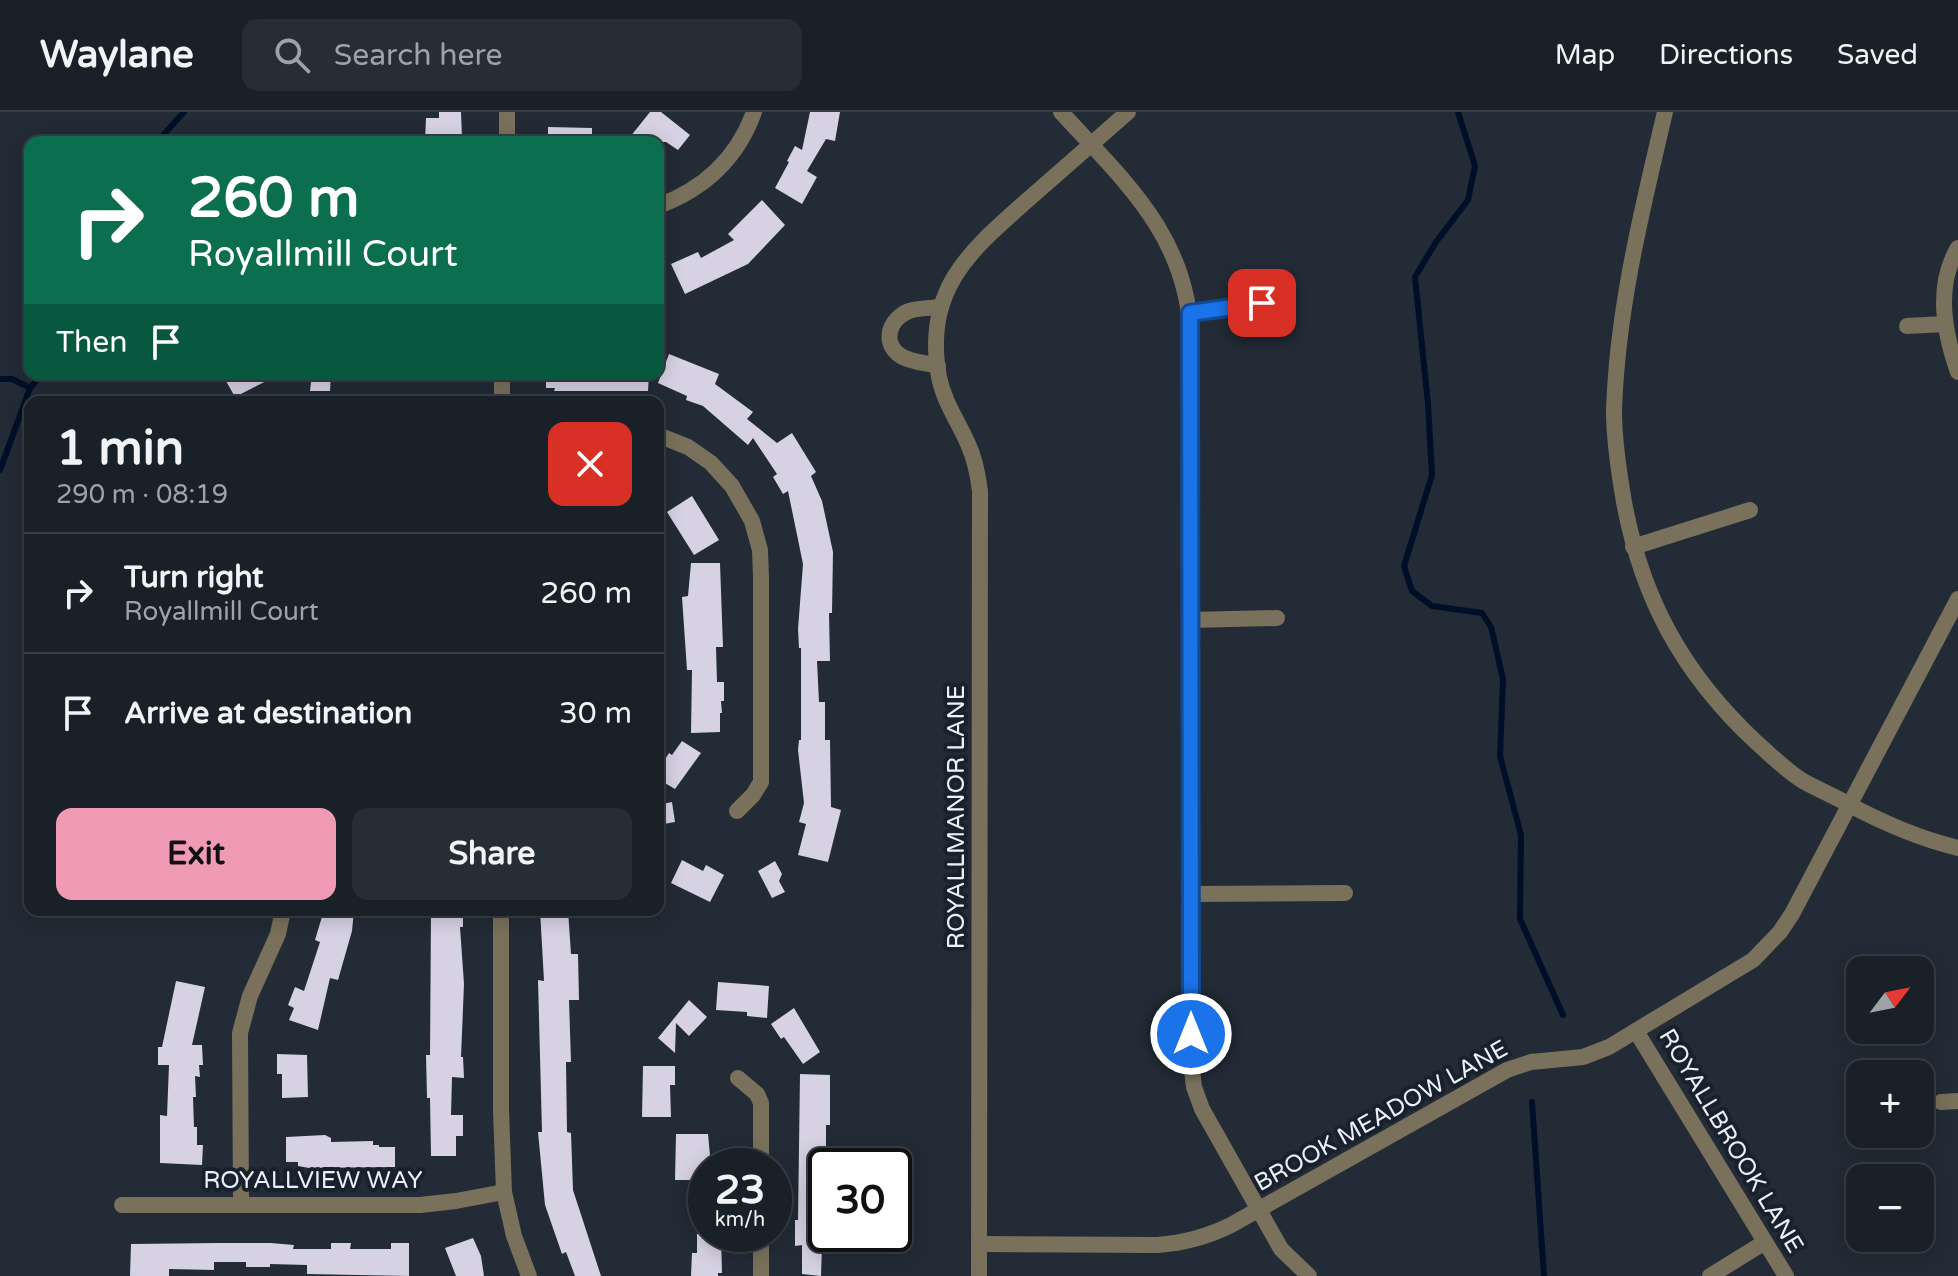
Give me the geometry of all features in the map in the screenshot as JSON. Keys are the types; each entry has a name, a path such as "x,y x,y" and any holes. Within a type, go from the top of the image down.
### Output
{"street":[{"path":"507,112 507,136"},
{"path":"664,203 688,193 717,171 741,141 754,112"},
{"path":"1061,112 1158,224 1179,265 1190,313 1191,1062 1194,1087 1202,1109 1281,1249 1309,1276"},
{"name":"ROYALLMANOR LANE","path":"979,1276 980,491 972,455 945,397 938,366 936,347 941,307 951,281 973,249 1128,112"},
{"path":"1665,112 1622,321 1614,413 1619,475 1633,547 1662,622 1695,674 1736,723 1777,762 1801,780 1907,834 1958,848"},
{"path":"1958,248 1944,298 1944,324 1958,372"},
{"path":"1190,313 1262,303"},
{"path":"938,366 903,358 893,349 888,338 899,316 912,310 941,307"},
{"path":"1907,326 1944,324"},
{"path":"664,437 688,447 724,475 746,509 760,550 761,782 737,811"},
{"path":"1633,547 1750,510"},
{"name":"BROOK MEADOW LANE","path":"979,1244 1157,1245 1184,1243 1208,1236 1507,1070 1531,1062 1583,1057 1609,1047 1753,960 1768,947 1792,914 1958,599"},
{"path":"1191,620 1277,618"},
{"path":"1191,894 1345,893"},
{"path":"241,1205 240,1033 250,996 278,934 282,916"},
{"path":"501,916 504,1192 514,1236 529,1276"},
{"name":"ROYALLBROOK LANE","path":"1636,1031 1786,1276"},
{"path":"738,1078 757,1094 761,1103 761,1148"},
{"name":"ROYALLVIEW WAY","path":"122,1205 420,1205 504,1192"},
{"path":"1710,1276 1765,1242"},
{"path":"761,1252 761,1276"}],"building":[{"path":"439,112 461,112 462,136 425,136 426,118 439,118"},
{"path":"650,112 661,112 690,135 678,150 664,142 664,136 631,136"},
{"path":"810,112 840,112 835,141 826,139 807,171 817,177 802,204 775,188 795,146 802,150"},
{"path":"548,127 592,128 592,136 548,136"},
{"path":"762,200 785,225 748,264 685,294 671,264 698,252 701,258 734,240 728,234"},
{"path":"669,354 719,374 715,384 753,412 747,419 777,443 792,433 816,472 811,476 822,501 833,552 830,661 817,661 819,702 825,702 825,740 830,740 831,807 841,810 828,862 798,855 806,824 799,822 804,803 798,750 801,740 801,648 798,629 803,564 788,491 783,494 773,477 777,474 753,438 748,445 703,406 658,383 664,380 664,367"},
{"path":"225,380 268,380 237,396"},
{"path":"311,380 331,380 330,391 310,391"},
{"path":"546,380 649,380 648,391 554,391 555,388 546,388"},
{"path":"692,496 719,540 694,555 667,512"},
{"path":"691,563 720,563 723,647 716,647 717,682 724,682 724,701 721,701 720,732 691,733 692,670 687,670 682,597 688,596"},
{"path":"682,741 701,753 675,789 664,783 664,761 669,753 672,755"},
{"path":"672,802 675,822 664,824 664,804"},
{"path":"682,860 703,871 706,865 724,875 710,902 671,883"},
{"path":"775,861 782,874 779,881 785,892 772,898 758,871"},
{"path":"322,916 353,916 338,980 330,978 318,1030 289,1020 294,1008 288,1005 295,987 304,991 320,942 315,940"},
{"path":"431,916 463,916 463,927 460,927 464,984 461,1057 464,1078 452,1077 451,1115 463,1115 463,1136 456,1136 456,1156 431,1156 426,1055 430,1055"},
{"path":"540,916 568,916 571,954 578,954 579,1000 569,1000 571,1062 566,1062 567,1132 571,1133 573,1190 601,1276 575,1276 566,1252 562,1254 545,1205 538,1132 542,1132 538,980 544,981"},
{"path":"176,981 205,987 192,1045 202,1045 203,1065 199,1065 200,1077 195,1076 196,1097 193,1097 197,1145 203,1145 202,1165 160,1163 160,1115 167,1116 169,1065 158,1065 158,1047 162,1047"},
{"path":"718,982 769,986 767,1018 747,1016 747,1012 716,1010"},
{"path":"689,1000 707,1017 689,1036 676,1023 675,1053 658,1038"},
{"path":"794,1008 820,1052 803,1064 771,1024"},
{"path":"277,1054 307,1055 308,1097 282,1098 282,1074 277,1074"},
{"path":"643,1066 675,1066 675,1085 670,1085 671,1117 642,1117"},
{"path":"800,1074 830,1075 830,1125 826,1125 826,1148 808,1148 808,1252 822,1252 821,1276 802,1274 802,1245 795,1246 795,1220 798,1220"},
{"path":"676,1134 708,1134 709,1148 688,1148 688,1180 675,1180"},
{"path":"325,1135 331,1138 331,1142 373,1141 373,1145 379,1147 395,1147 395,1167 309,1168 298,1166 298,1162 286,1162 286,1137"},
{"path":"473,1238 481,1256 484,1276 456,1276 445,1248"},
{"path":"331,1243 351,1243 350,1249 391,1249 391,1243 409,1243 409,1276 307,1274 307,1265 246,1267 246,1262 214,1262 214,1270 169,1269 169,1276 130,1276 131,1244 294,1245 293,1249 331,1249"},
{"path":"721,1252 722,1273 718,1276 691,1276 692,1253"}],"waterway":[{"path":"162,136 184,112"},
{"path":"1458,112 1475,166 1468,200 1436,242 1415,277 1432,475 1404,566 1412,591 1432,606 1482,613 1491,627 1503,679 1500,756 1521,835 1520,919 1563,1015"},
{"path":"0,379 12,379 30,388"},
{"path":"27,396 37,380"},
{"path":"0,470 24,404"},
{"path":"1532,1102 1544,1276"}],"route":[{"path":"1191,1034 1190,313 1262,303"}]}
